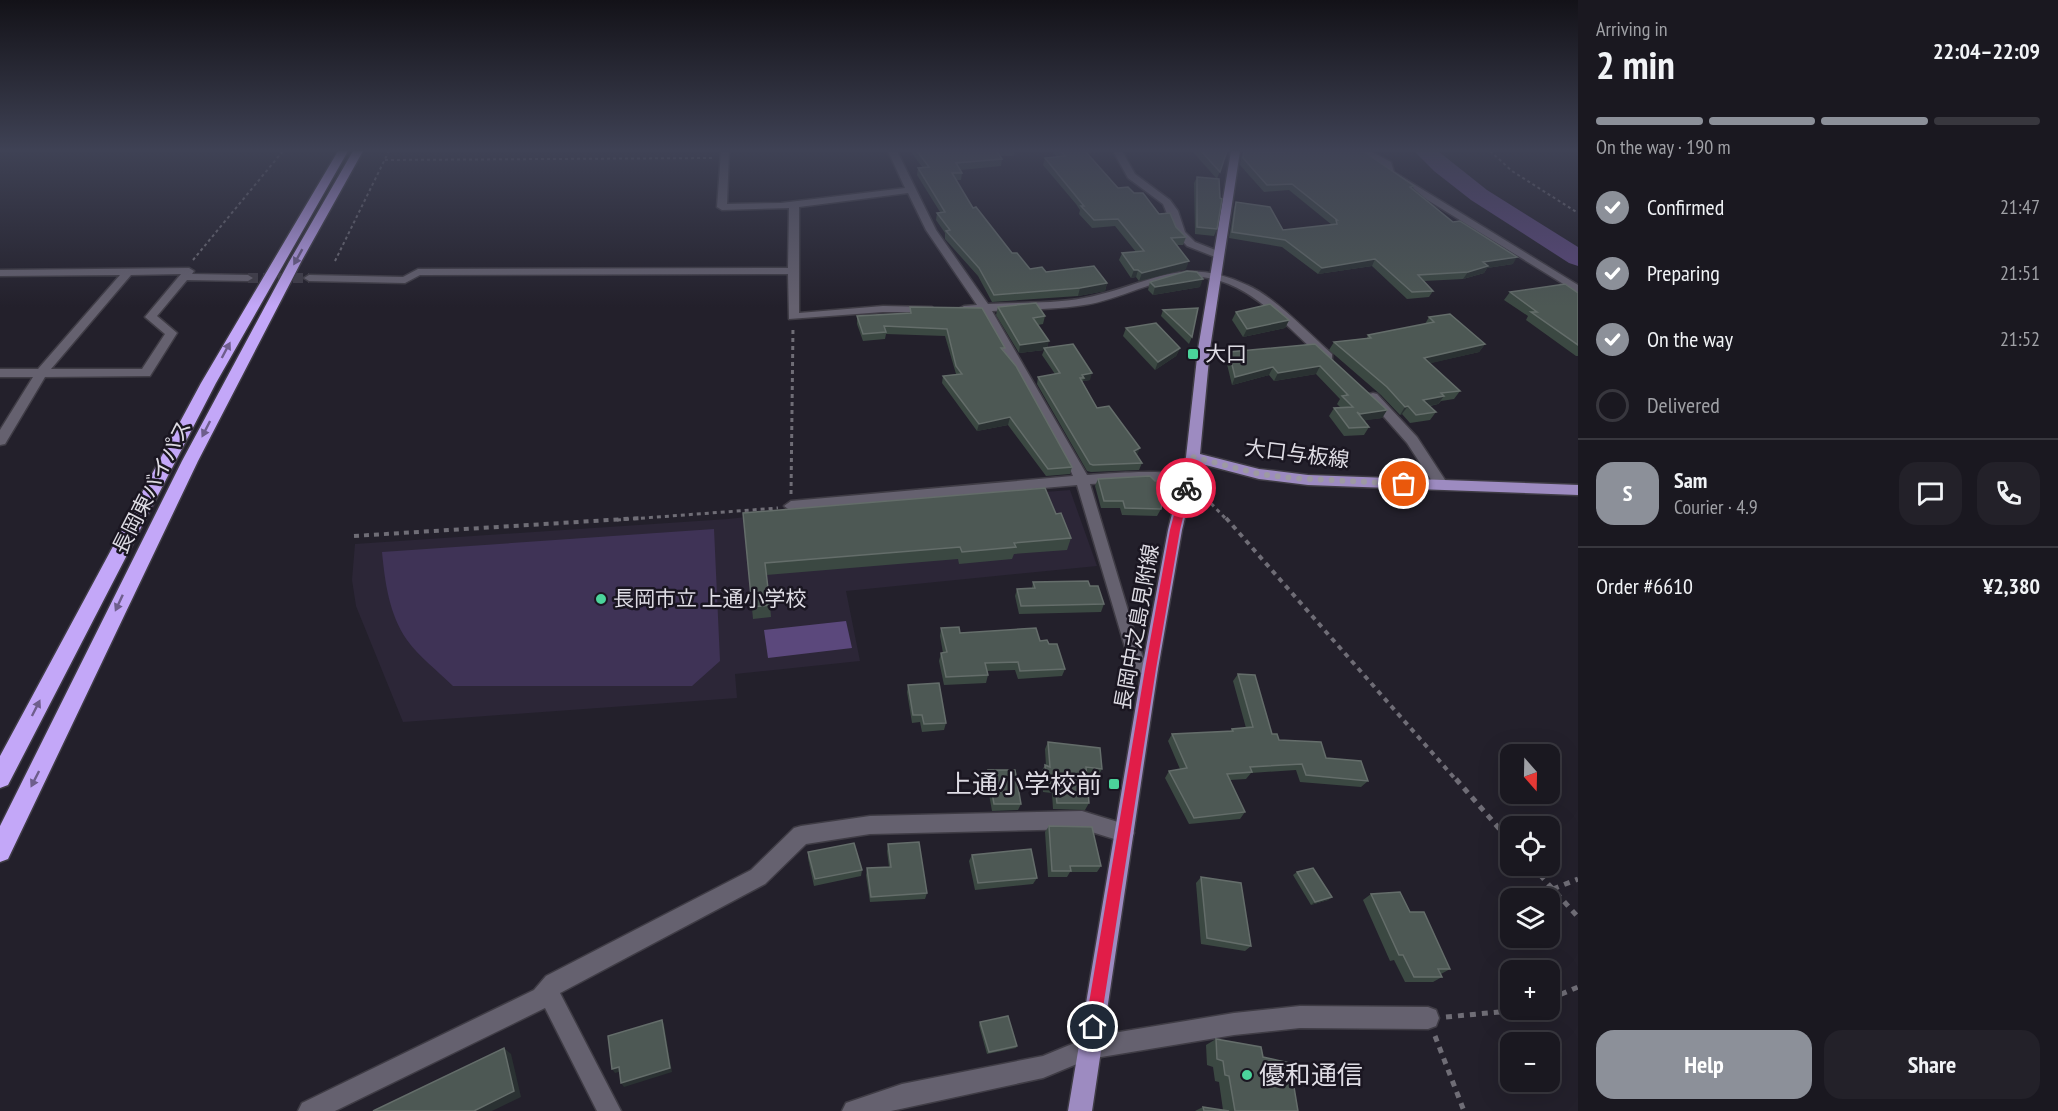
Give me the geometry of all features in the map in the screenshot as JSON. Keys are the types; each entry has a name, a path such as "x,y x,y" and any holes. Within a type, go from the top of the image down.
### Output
{"highway":[{"name":"長岡東バイパス","path":"0,778 115,556 231,341 312,203"},
{"name":"長岡東バイパス","path":"0,851 190,461 295,261 328,203"}],"main road":[{"name":"長岡中之島見附線","path":"1080,1111 1150,669 1175,530 1193,457 1204,349 1228,203"},
{"name":"大口与板線","path":"1193,457 1259,474 1308,480 1578,490"}],"street":[{"path":"722,203 722,207 804,203"},
{"path":"918,203 931,230 956,264 984,309 1072,458 1082,480 1131,647 1138,664 1150,669"},
{"path":"1168,203 1173,211 1180,232 1191,244 1219,255"},
{"path":"1437,203 1578,290"},
{"path":"794,204 793,317 883,309 984,309 1084,302 1183,274 1197,273 1217,276 1246,288 1262,299 1336,365"},
{"path":"309,278 405,280 418,272 794,271"},
{"path":"0,441 41,373 128,272"},
{"path":"2,274 128,272 248,278"},
{"path":"0,373 146,373 171,333 151,317 187,274"},
{"path":"1360,386 1412,440 1442,486"},
{"path":"791,506 1082,480 1147,476 1187,481"},
{"path":"310,1111 542,998 554,984 758,878 801,836 870,825 1083,820 1124,833"},
{"path":"548,992 609,1111"},
{"path":"854,1111 903,1096 1042,1067 1089,1048 1233,1024 1300,1017 1428,1018"}],"path":[{"path":"187,274 189,265 240,203"},
{"path":"335,261 364,203"},
{"path":"1562,203 1578,213"},
{"path":"354,536 662,517 791,506 793,317"},
{"path":"1187,481 1238,531 1500,830"},
{"path":"1541,876 1552,888"},
{"path":"1556,888 1578,879"},
{"path":"1560,897 1578,917"},
{"path":"1560,995 1578,987"},
{"path":"1464,1111 1428,1018 1500,1012"}],"shaded area":[{"name":"長岡市立 上通小学校","path":"1070,490 1097,566 846,591 860,661 735,674 737,698 403,722 356,606 352,580 355,544 728,519 799,511"},
{"path":"714,529 720,661 692,686 453,686 417,652 401,630 389,598 382,552"},
{"path":"846,621 852,648 768,658 764,630"}],"building":[{"path":"939,203 970,203 973,208 976,207 1012,253 1017,253 1030,269 1042,267 1046,272 1094,266 1107,283 1080,288 994,295 979,268 946,231 950,230 937,213 945,212"},
{"path":"1081,203 1151,203 1159,214 1170,213 1176,227 1186,237 1171,238 1189,261 1142,273 1134,270 1122,253 1144,251 1118,219 1094,220 1081,206 1084,206"},
{"path":"1197,203 1221,203 1217,229 1197,227"},
{"path":"1236,203 1270,207 1283,230 1337,224 1337,220 1316,203 1429,203 1453,222 1460,221 1517,257 1483,262 1488,266 1468,272 1418,275 1433,291 1412,292 1375,259 1322,268 1285,240 1232,232"},
{"path":"1187,271 1197,272 1203,279 1155,287 1150,282"},
{"path":"1565,284 1578,293 1578,345 1531,312 1537,312 1510,292"},
{"path":"1036,303 1045,316 1033,318 1049,341 1020,345 998,307"},
{"path":"1270,304 1289,320 1247,329 1236,312"},
{"path":"910,307 982,308 1005,348 1001,348 1016,366 1072,467 1048,469 1010,417 979,424 943,376 962,374 956,366 947,329 884,326 886,332 863,334 857,316 911,313"},
{"path":"1198,308 1192,337 1163,310"},
{"path":"1450,314 1485,344 1424,358 1460,391 1441,393 1444,396 1423,400 1436,412 1416,415 1334,342 1371,338 1368,335 1434,322 1429,317"},
{"path":"1156,323 1180,348 1158,362 1126,328"},
{"path":"1073,344 1092,373 1082,375 1084,378 1080,378 1097,408 1109,406 1140,448 1134,451 1142,463 1090,464 1038,377 1060,373 1044,348"},
{"path":"1315,344 1387,410 1360,414 1357,412 1369,427 1349,428 1334,408 1353,407 1342,396 1348,395 1320,366 1278,373 1273,367 1235,377 1229,352"},
{"path":"1150,476 1155,481 1166,480 1161,509 1125,508 1123,501 1104,501 1098,479"},
{"path":"1045,488 1056,514 1061,513 1071,538 1014,543 1016,547 962,552 960,547 765,563 770,605 752,607 743,513"},
{"path":"1088,581 1090,586 1098,586 1104,604 1021,606 1017,589 1035,588 1033,582"},
{"path":"959,627 960,633 1036,628 1040,641 1047,640 1049,644 1057,644 1065,669 1020,671 1018,662 985,663 988,675 946,677 941,653 947,652 941,628"},
{"path":"1238,674 1255,675 1272,734 1277,734 1279,740 1321,742 1326,758 1361,761 1368,781 1306,775 1302,764 1250,767 1252,772 1227,774 1245,812 1194,818 1169,771 1187,768 1172,734 1233,731 1232,729 1253,727"},
{"path":"939,683 946,723 924,724 922,715 913,715 908,685"},
{"path":"1048,742 1100,748 1102,769 1086,767 1089,803 1057,803 1055,786 1046,785 1045,765 1050,767"},
{"path":"988,770 1015,770 1021,804 994,804"},
{"path":"1049,826 1092,827 1101,866 1070,866 1071,871 1052,871"},
{"path":"919,842 927,893 871,897 867,868 891,867 888,844"},
{"path":"854,843 862,870 815,879 808,852"},
{"path":"1031,849 1037,878 978,883 972,855"},
{"path":"1313,868 1332,897 1315,902 1297,872"},
{"path":"1201,877 1241,883 1251,946 1207,938"},
{"path":"1400,892 1410,912 1424,912 1450,969 1438,969 1442,977 1414,977 1403,955 1399,955 1371,894"},
{"path":"1008,1016 1017,1046 989,1052 980,1022"},
{"path":"662,1020 670,1068 621,1083 619,1067 612,1069 608,1036"},
{"name":"優和通信","path":"1216,1039 1261,1047 1263,1057 1290,1063 1298,1111 1235,1111 1229,1076 1225,1075 1223,1061 1217,1059"},
{"path":"504,1048 514,1091 474,1111 373,1111"},
{"path":"1203,1107 1229,1111 1204,1111"}],"waterway":[{"path":"1491,203 1578,258"}],"tunnel":[{"path":"248,278 309,278"}],"way so far":[{"path":"1186,488 1193,457 1259,474 1308,480 1404,484"}],"place":[{"name":"大口","path":"1193,354"},
{"name":"長岡市立 上通小学校","path":"601,599"},
{"name":"上通小学校前","path":"1114,784"},
{"name":"優和通信","path":"1247,1075"}],"route":[{"path":"1093,1027 1150,669 1175,530 1186,488"}]}
